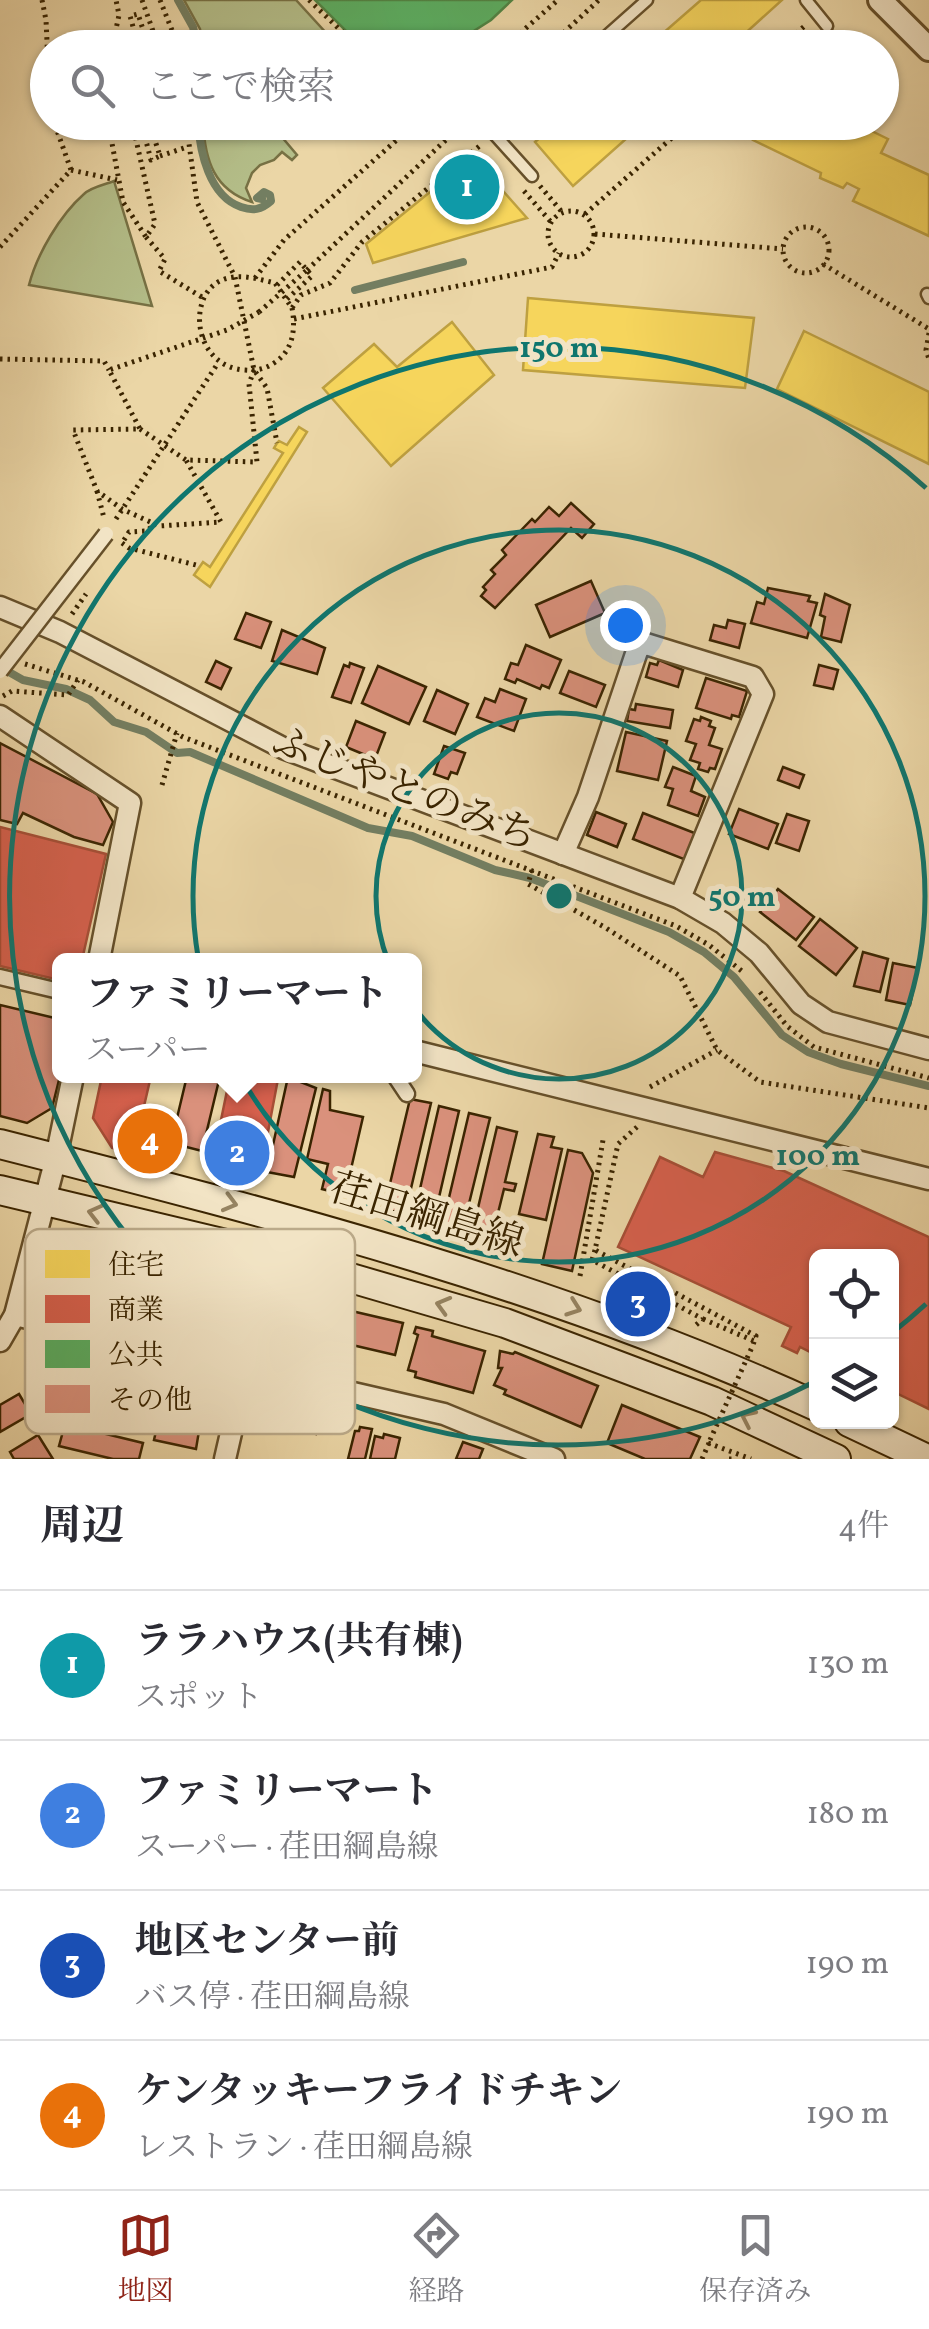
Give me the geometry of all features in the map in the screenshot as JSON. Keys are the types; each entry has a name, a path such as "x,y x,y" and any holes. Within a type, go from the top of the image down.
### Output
{"main road":[{"name":"荏田綱島線","path":"0,1144 326,1229"},
{"name":"荏田綱島線","path":"0,1190 163,1229"},
{"name":"荏田綱島線","path":"355,1238 523,1289 716,1360 809,1403"},
{"name":"荏田綱島線","path":"355,1280 505,1323 712,1401 836,1459"},
{"path":"865,1429 927,1459"}],"street":[{"path":"880,0 929,49"},
{"path":"0,671 103,530"},
{"path":"0,606 49,627 283,748 680,898 723,923 759,953 801,1004 828,1022 929,1049"},
{"path":"563,854 588,797 638,648 646,644 753,677 762,694 680,898"},
{"path":"0,716 130,803 100,953"},
{"path":"0,977 52,990"},
{"path":"422,1053 929,1179"},
{"path":"37,1229 72,1083"},
{"path":"400,1083 407,1094"},
{"path":"0,1342 15,1315 25,1277"},
{"path":"15,1315 25,1317"},
{"path":"355,1392 444,1414 554,1459"},
{"path":"225,1459 231,1434"}],"lane":[{"path":"614,30 647,0"},
{"path":"806,0 827,26"},
{"path":"500,140 532,176"}],"path":[{"path":"42,0 46,30"},
{"path":"116,0 120,15 116,30"},
{"path":"142,0 152,30"},
{"path":"160,0 173,30"},
{"path":"309,0 340,30"},
{"path":"524,30 558,0"},
{"path":"566,30 599,0"},
{"path":"134,30 130,16 138,14 143,30"},
{"path":"800,30 818,15"},
{"path":"60,140 71,170"},
{"path":"111,140 123,202 165,259 159,270 205,298"},
{"path":"136,140 155,224 146,237"},
{"path":"145,140 151,160 187,148"},
{"path":"155,140 160,156"},
{"path":"187,140 197,202 235,276 254,370 267,388 277,443"},
{"path":"254,278 284,240 398,140"},
{"path":"109,370 244,323 307,270 445,140"},
{"path":"292,308 301,295 330,283 362,242 489,140"},
{"path":"585,214 669,140"},
{"path":"71,170 118,180"},
{"path":"0,247 71,170"},
{"path":"532,176 563,212"},
{"path":"563,212 585,214 594,226 594,241 584,254 559,254 550,244 548,229 563,212"},
{"path":"810,228 818,231 827,243 823,264 812,272 798,271 786,263 783,249 788,235 810,228"},
{"path":"595,234 783,249"},
{"path":"294,319 552,267 559,254"},
{"path":"276,285 300,262 312,276 287,299"},
{"path":"823,264 929,331 929,359"},
{"path":"235,276 276,285 292,308 291,343 284,357 269,367 235,369 218,363 206,350 200,317 205,298 218,281 235,276"},
{"path":"0,358 104,361 140,429 186,460 222,522 154,525 121,511 97,491"},
{"path":"121,511 218,363"},
{"path":"186,460 256,462 249,384 254,370"},
{"path":"140,429 73,430 105,516 103,530 129,548 200,566"},
{"path":"124,541 129,532 154,525"},
{"name":"ふじやとのみち","path":"16,662 78,680 176,734 676,926 744,972"},
{"path":"0,698 12,691 68,695 78,680"},
{"path":"162,784 176,734"},
{"path":"532,871 528,884 680,976 718,1050 760,1082 929,1108"},
{"path":"754,986 786,1026 814,1048 929,1078"},
{"path":"650,1087 718,1050"},
{"path":"639,1126 618,1144 592,1260 753,1343"},
{"path":"580,1276 602,1140"},
{"path":"595,1250 756,1336 702,1459"},
{"path":"696,1325 702,1319"},
{"path":"709,1442 734,1458 751,1459"}],"green space":[{"path":"184,0 296,0 323,30 200,30"},
{"path":"205,140 284,140 297,155 292,160 282,152 252,173 246,188 252,202 220,181"},
{"path":"114,181 152,306 29,285 44,248 66,213 87,192"}],"building: 住宅":[{"path":"701,0 782,0 749,30 667,30"},
{"path":"537,140 625,140 573,186 535,142"},
{"path":"753,140 888,140 881,153 929,175 929,236 853,201 859,189 847,183 843,188 820,178 821,173"},
{"path":"473,157 527,218 373,263 366,244"},
{"path":"528,298 754,318 745,388 523,370"},
{"path":"452,322 494,375 391,466 323,388 374,344 397,367"},
{"path":"804,331 929,392 929,464 777,389"},
{"path":"299,427 307,432 210,587 194,575 203,562 210,567 283,453 274,448 277,443 287,445"}],"building: 商業":[{"path":"0,827 106,854 84,953 52,953 52,978 0,966"},
{"path":"100,1083 149,1083 141,1119 168,1125 160,1159 112,1148 93,1118"},
{"path":"229,1083 277,1083 261,1169 213,1159"},
{"path":"715,1152 784,1171 929,1237 929,1409 899,1394 899,1249 809,1249 809,1352 800,1347 797,1353 782,1346 791,1327 618,1247 660,1157 703,1177"}],"building: 公共":[{"path":"315,0 512,0 475,30 345,30"}],"building: その他":[{"path":"571,503 594,524 582,538 571,528 495,608 481,596 486,590 483,587 495,574 491,570 506,555 502,550 549,507 559,516"},
{"path":"591,581 605,613 550,637 536,605"},
{"path":"768,588 810,596 808,601 817,603 807,638 751,623 757,602 764,604"},
{"path":"825,594 850,605 841,642 821,637 825,617 820,615"},
{"path":"246,613 271,622 261,648 235,639"},
{"path":"728,620 745,624 739,648 710,640 714,625 726,628"},
{"path":"282,630 325,648 317,674 272,661"},
{"path":"526,645 561,660 549,688 505,679 511,663 518,665"},
{"path":"659,660 683,670 678,687 646,677 650,663 657,665"},
{"path":"216,661 231,668 221,689 206,682"},
{"path":"350,663 364,668 351,703 332,697 344,665 349,667"},
{"path":"819,665 838,670 833,689 814,685"},
{"path":"378,666 426,687 409,724 362,703"},
{"path":"569,671 605,685 596,707 560,693"},
{"path":"706,678 747,691 739,717 732,715 731,719 696,708"},
{"path":"500,689 526,699 514,731 477,717 485,698 495,702"},
{"path":"437,690 468,704 455,734 424,721"},
{"path":"636,704 673,710 670,728 627,721 629,709 635,710"},
{"path":"701,717 711,721 709,726 715,728 709,745 722,749 715,769 708,772 698,769 700,763 690,760 696,744 686,741 694,719 700,721"},
{"path":"356,721 385,733 375,759 346,747"},
{"path":"626,732 667,741 658,780 617,771"},
{"path":"0,743 97,794 113,822 103,845 74,837 23,813 17,824 0,820"},
{"path":"444,746 465,753 457,774 451,772 448,779 434,774"},
{"path":"673,767 696,776 691,791 705,797 698,816 668,805 673,789 665,787"},
{"path":"783,767 804,775 799,788 778,780"},
{"path":"739,809 778,824 768,849 729,834"},
{"path":"596,812 626,824 617,847 587,835"},
{"path":"643,813 697,834 686,860 633,839"},
{"path":"787,814 809,821 799,851 776,843"},
{"path":"778,889 814,917 796,940 760,912"},
{"path":"820,919 857,948 836,975 799,946"},
{"path":"863,952 888,959 880,992 854,986"},
{"path":"893,963 918,968 910,1005 886,1000"},
{"path":"0,1005 52,1017 52,1083 58,1083 52,1108 27,1123 0,1116"},
{"path":"185,1083 218,1083 202,1151 171,1143"},
{"path":"287,1083 316,1088 294,1177 267,1172"},
{"path":"323,1089 330,1091 330,1110 363,1117 345,1195 322,1189 328,1164 307,1159"},
{"path":"410,1099 431,1103 405,1214 384,1209"},
{"path":"439,1106 459,1111 434,1219 414,1215"},
{"path":"469,1113 490,1118 463,1228 443,1223"},
{"path":"497,1127 517,1132 505,1182 516,1184 514,1191 504,1189 494,1229 474,1225"},
{"path":"538,1134 554,1137 551,1147 562,1149 546,1220 519,1214"},
{"path":"568,1150 582,1153 593,1173 572,1271 542,1264"},
{"path":"355,1312 403,1323 395,1355 355,1346"},
{"path":"416,1327 433,1331 432,1336 485,1351 473,1393 415,1377 416,1372 408,1370 418,1335 414,1333"},
{"path":"500,1351 515,1352 598,1386 581,1427 504,1394 506,1390 494,1385 502,1368 498,1368"},
{"path":"19,1394 25,1404 25,1417 0,1432 0,1405"},
{"path":"622,1405 700,1437 690,1459 645,1459 607,1443"},
{"path":"360,1427 372,1429 365,1459 348,1459 355,1431"},
{"path":"62,1434 106,1434 143,1443 139,1459 113,1459 59,1446"},
{"path":"155,1434 198,1434 196,1449 154,1440"},
{"path":"384,1434 400,1438 395,1459 370,1459 375,1436 383,1438"},
{"path":"38,1435 53,1459 14,1459 10,1452"},
{"path":"463,1442 483,1449 479,1459 456,1459"}],"waterway":[{"path":"178,0 194,30"},
{"path":"200,140 208,172 221,193 249,209 271,201 264,192 257,198 262,199"},
{"path":"355,290 463,262"},
{"path":"0,667 23,680 66,689 90,700 114,722 146,732 177,753 190,752 368,828 412,836 669,932 704,952 734,977 782,1035 808,1052 929,1086"}],"place":[{"name":"ララハウス(共有棟)","path":"467,187"},
{"name":"ケンタッキーフライドチキン","path":"150,1141"},
{"name":"ファミリーマート","path":"237,1153"},
{"name":"地区センター前","path":"638,1304"}]}
